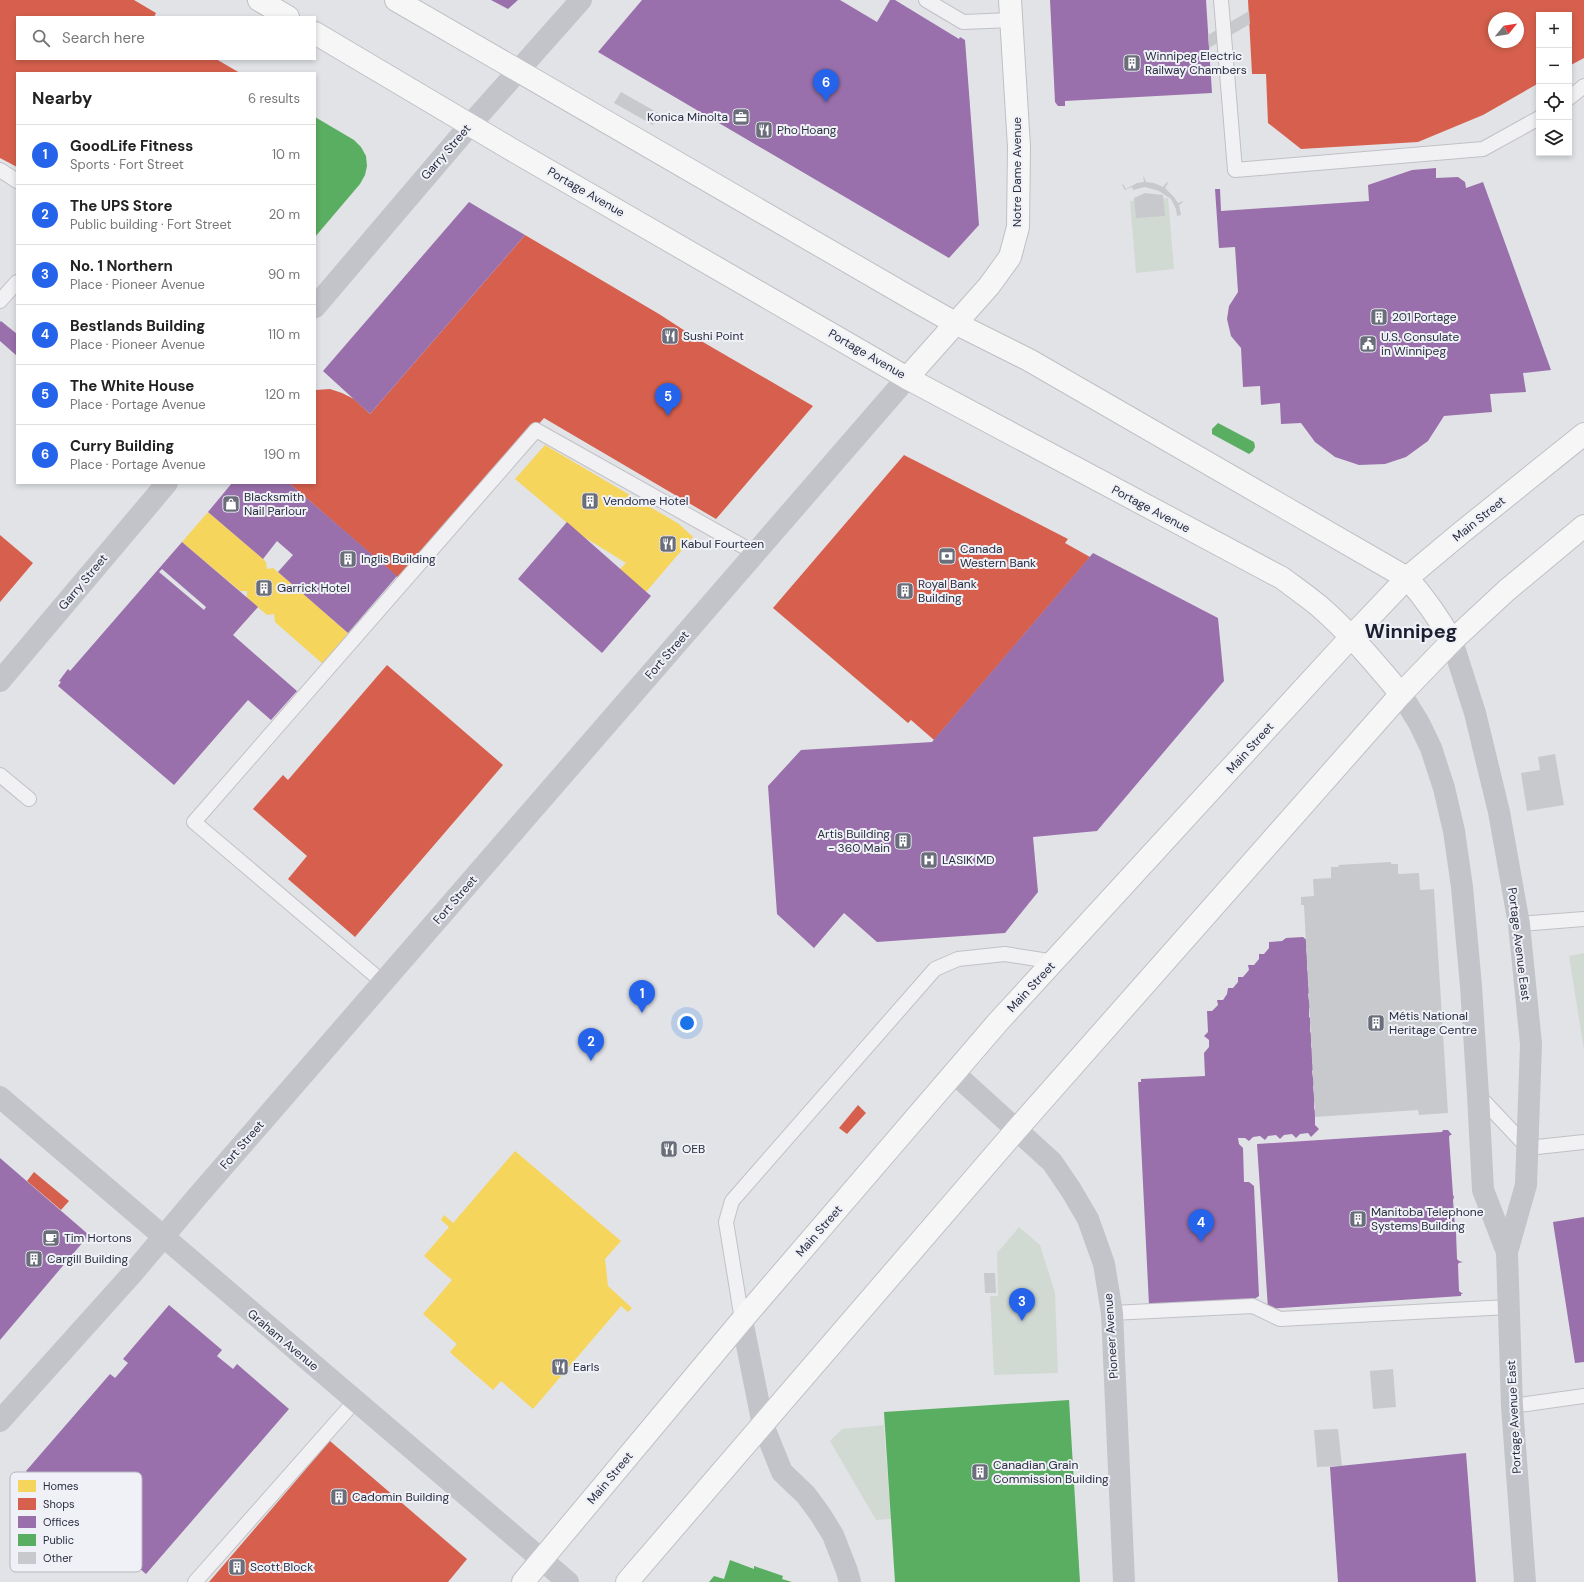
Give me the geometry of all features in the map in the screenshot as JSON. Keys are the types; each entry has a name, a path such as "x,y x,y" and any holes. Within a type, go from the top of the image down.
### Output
{"main road":[{"path":"259,0 286,16"},
{"path":"396,0 517,72 955,323 1029,360 1407,578 1438,616 1452,641"},
{"name":"Notre Dame Avenue","path":"908,378 989,286 1010,256 1018,228 1019,147 1011,10"},
{"name":"Portage Avenue","path":"316,34 470,125 908,378 1282,578 1319,605 1377,664 1401,694"},
{"name":"Main Street","path":"523,1582 742,1320 955,1074 998,1022 1055,962 1351,637 1407,578 1584,434"},
{"path":"627,1582 1017,1129 1401,694 1452,641 1507,590 1584,526"}],"street":[{"name":"Garry Street","path":"316,307 470,125 581,0"},
{"name":"Fort Street","path":"0,1421 163,1237 908,378"},
{"name":"Garry Street","path":"3,672 166,484"},
{"name":"Portage Avenue East","path":"1452,641 1475,713 1499,812 1519,924 1531,1044 1526,1185 1507,1252 1512,1406 1525,1582"},
{"name":"Portage Avenue East","path":"1401,694 1419,723 1431,748 1444,788 1454,831 1462,887 1478,1095 1483,1190 1507,1252"},
{"name":"Pioneer Avenue","path":"955,1074 1052,1162 1088,1219 1104,1264 1112,1313 1124,1582"},
{"name":"Graham Avenue","path":"0,1097 568,1582"},
{"path":"742,1320 763,1424 782,1472 806,1494 820,1514 833,1536 850,1582"}],"lane":[{"path":"926,0 963,22 1011,10"},
{"path":"1221,0 1235,170 1483,149 1536,120"},
{"path":"1572,96 1584,86"},
{"path":"0,170 16,180"},
{"path":"0,301 16,283"},
{"path":"384,983 194,822 536,430 755,553"},
{"path":"0,775 29,799"},
{"path":"1519,924 1584,919"},
{"path":"742,1320 726,1222 732,1201 935,969 958,959 1005,954 1055,962"},
{"path":"1478,1095 1528,1148 1584,1142"},
{"path":"1112,1313 1253,1306 1280,1319 1509,1307"},
{"path":"1512,1406 1584,1396"},
{"path":"195,1582 355,1401"}],"shaded area":[{"path":"1168,198 1174,269 1136,273 1130,201"},
{"path":"1584,953 1584,1050 1569,956"},
{"path":"1019,1227 1040,1245 1055,1293 1058,1373 994,1375 990,1296 998,1296 997,1253"},
{"path":"884,1425 891,1519 876,1520 830,1441 842,1429"}],"building: Homes":[{"name":"Vendome Hotel","path":"545,445 679,524 693,537 646,592 620,569 626,563 584,537 515,479"},
{"name":"Garrick Hotel","path":"208,512 263,559 266,562 267,569 273,568 293,585 292,593 300,591 348,633 323,664 275,622 274,614 267,615 247,598 247,591 240,591 182,542"},
{"path":"515,1151 621,1241 605,1259 608,1286 632,1308 628,1312 621,1306 533,1409 501,1381 493,1390 450,1352 457,1344 423,1314 452,1280 424,1256 449,1227 441,1220 444,1215 453,1223"}],"building: Shops":[{"path":"0,0 134,0 156,13 154,16 16,16 16,60 218,60 238,72 16,72 16,166 0,158"},
{"path":"1248,0 1584,0 1584,58 1572,64 1572,12 1536,12 1536,85 1483,115 1418,142 1301,149 1268,123 1266,74 1252,74"},
{"path":"525,235 659,314 696,338 813,406 716,519 544,418 402,581 290,484 316,484 316,390 330,389 342,393 354,399 370,414"},
{"name":"Royal Bank Building","path":"904,455 1068,539 1065,543 1090,557 934,740 911,720 908,723 773,608"},
{"path":"0,535 33,563 0,602"},
{"path":"387,665 503,765 355,937 288,879 307,856 253,809 283,775 288,780"},
{"path":"858,1105 866,1113 847,1134 839,1128"},
{"path":"34,1172 69,1201 61,1210 27,1181"},
{"name":"Cadomin Building","path":"330,1441 467,1559 448,1582 209,1582"}],"building: Offices":[{"path":"491,0 518,0 508,9"},
{"path":"642,0 840,0 877,22 890,0 895,0 959,39 960,37 965,40 979,225 949,258 598,52"},
{"name":"Winnipeg Electric Railway Chambers","path":"1050,0 1206,0 1212,93 1065,101 1065,106 1058,106 1055,102"},
{"name":"201 Portage","path":"1436,168 1436,178 1458,177 1465,182 1466,188 1483,182 1551,370 1523,373 1526,392 1490,394 1492,412 1444,416 1428,441 1406,457 1385,464 1359,465 1335,457 1315,442 1301,423 1281,424 1280,403 1261,405 1260,386 1243,387 1241,348 1231,336 1227,319 1229,306 1238,292 1235,247 1219,248 1215,189 1220,189 1221,211 1369,201 1368,185 1412,170"},
{"path":"469,202 525,235 370,414 323,371"},
{"path":"1,321 16,333 16,355 0,341"},
{"path":"231,484 290,484 397,576 348,633 278,572 293,555 277,541 263,559 208,512"},
{"path":"567,522 651,596 602,653 518,579"},
{"path":"182,542 258,607 233,635 297,691 271,720 248,700 174,785 58,686 61,682 59,681 68,669 70,671","holes":["162,569 206,607 204,610 159,572"]},
{"path":"1093,553 1218,618 1224,681 1097,831 1033,837 1038,892 1005,933 877,942 844,913 814,948 777,914 768,786 801,750 932,742"},
{"path":"1303,937 1310,943 1306,948 1307,955 1311,959 1307,963 1307,970 1312,974 1308,978 1308,986 1313,989 1308,994 1309,1001 1313,1005 1309,1009 1309,1017 1314,1020 1310,1024 1310,1032 1315,1036 1311,1040 1311,1047 1316,1051 1312,1055 1312,1063 1316,1067 1312,1071 1313,1078 1317,1082 1313,1086 1314,1094 1318,1098 1314,1102 1314,1109 1318,1113 1315,1117 1315,1125 1319,1129 1311,1137 1308,1133 1300,1134 1296,1138 1292,1134 1284,1135 1280,1139 1276,1135 1268,1136 1265,1140 1260,1136 1253,1137 1249,1141 1245,1138 1238,1138 1239,1144 1243,1148 1244,1182 1249,1182 1254,1186 1259,1296 1253,1300 1149,1305 1138,1082 1141,1082 1141,1079 1205,1076 1204,1053 1209,1047 1209,1040 1204,1036 1208,1032 1207,1011 1212,1011 1218,1005 1217,1000 1223,1000 1227,994 1228,988 1233,988 1238,982 1238,977 1243,977 1249,970 1248,965 1254,965 1259,959 1259,954 1264,954 1269,948 1269,942 1282,941 1286,938"},
{"name":"Manitoba Telephone Systems Building","path":"1443,1130 1448,1130 1452,1135 1449,1137 1455,1227 1458,1229 1456,1232 1457,1259 1463,1262 1458,1263 1459,1291 1463,1294 1461,1294 1461,1296 1268,1309 1257,1144 1442,1132"},
{"name":"Cargill Building","path":"0,1158 89,1235 0,1340"},
{"path":"1584,1217 1584,1362 1575,1363 1553,1222"},
{"path":"169,1305 222,1350 217,1356 233,1369 237,1364 289,1409 146,1574 142,1571 142,1472 26,1471 110,1374 115,1378 128,1363 123,1359"},
{"path":"1466,1453 1476,1582 1338,1582 1330,1467"}],"building: Public":[{"path":"316,118 354,140 361,147 366,156 367,166 365,175 360,184 316,236"},
{"path":"1218,423 1254,442 1255,447 1253,451 1249,454 1212,434 1212,429"},
{"name":"Canadian Grain Commission Building","path":"1069,1400 1080,1582 895,1582 884,1412"},
{"path":"730,1560 754,1569 754,1566 783,1576 782,1579 792,1582 709,1582 714,1576 724,1579"}],"building: Other":[{"path":"1249,11 1250,24 1209,48 1208,35"},
{"path":"621,92 660,114 653,125 614,103"},
{"path":"1143,175 1146,182 1154,183 1163,187 1167,182 1168,183 1165,188 1178,203 1183,201 1179,205 1181,215 1177,216 1176,209 1171,199 1159,191 1145,187 1133,190 1132,187 1125,190 1122,185 1123,184 1126,189 1137,183 1144,182"},
{"path":"1145,193 1163,195 1165,216 1136,218 1134,198"},
{"path":"1555,754 1564,805 1527,811 1521,773 1540,770 1538,757"},
{"name":"Métis National Heritage Centre","path":"1391,862 1391,864 1398,864 1398,874 1419,873 1420,890 1434,889 1448,1113 1419,1115 1418,1110 1315,1117 1304,905 1301,905 1301,897 1314,896 1313,879 1331,878 1331,867 1339,867 1338,865"},
{"path":"984,1273 995,1273 996,1293 985,1293"},
{"path":"1393,1369 1396,1407 1373,1409 1370,1371"},
{"path":"1338,1429 1342,1466 1317,1467 1314,1430"}],"place":[{"name":"Winnipeg Electric Railway Chambers","path":"1132,63"},
{"name":"Curry Building","path":"826,102"},
{"name":"Konica Minolta","path":"741,117"},
{"name":"Pho Hoang","path":"764,130"},
{"name":"201 Portage","path":"1379,317"},
{"name":"Sushi Point","path":"670,336"},
{"name":"U.S. Consulate in Winnipeg","path":"1368,344"},
{"name":"The White House","path":"668,416"},
{"name":"Vendome Hotel","path":"590,501"},
{"name":"Blacksmith Nail Parlour","path":"231,504"},
{"name":"Kabul Fourteen","path":"668,544"},
{"name":"Canada Western Bank","path":"947,556"},
{"name":"Inglis Building","path":"348,559"},
{"name":"Garrick Hotel","path":"264,588"},
{"name":"Royal Bank Building","path":"905,591"},
{"name":"Artis Building - 360 Main","path":"903,841"},
{"name":"LASIK MD","path":"929,860"},
{"name":"GoodLife Fitness","path":"642,1013"},
{"name":"Métis National Heritage Centre","path":"1376,1023"},
{"name":"The UPS Store","path":"591,1061"},
{"name":"OEB","path":"669,1149"},
{"name":"Manitoba Telephone Systems Building","path":"1358,1219"},
{"name":"Tim Hortons","path":"51,1238"},
{"name":"Bestlands Building","path":"1201,1242"},
{"name":"Cargill Building","path":"34,1259"},
{"name":"No. 1 Northern","path":"1022,1321"},
{"name":"Earls","path":"560,1367"},
{"name":"Canadian Grain Commission Building","path":"980,1472"},
{"name":"Cadomin Building","path":"339,1497"},
{"name":"Scott Block","path":"237,1567"}],"district":[{"name":"Winnipeg","path":"1411,631"}]}
